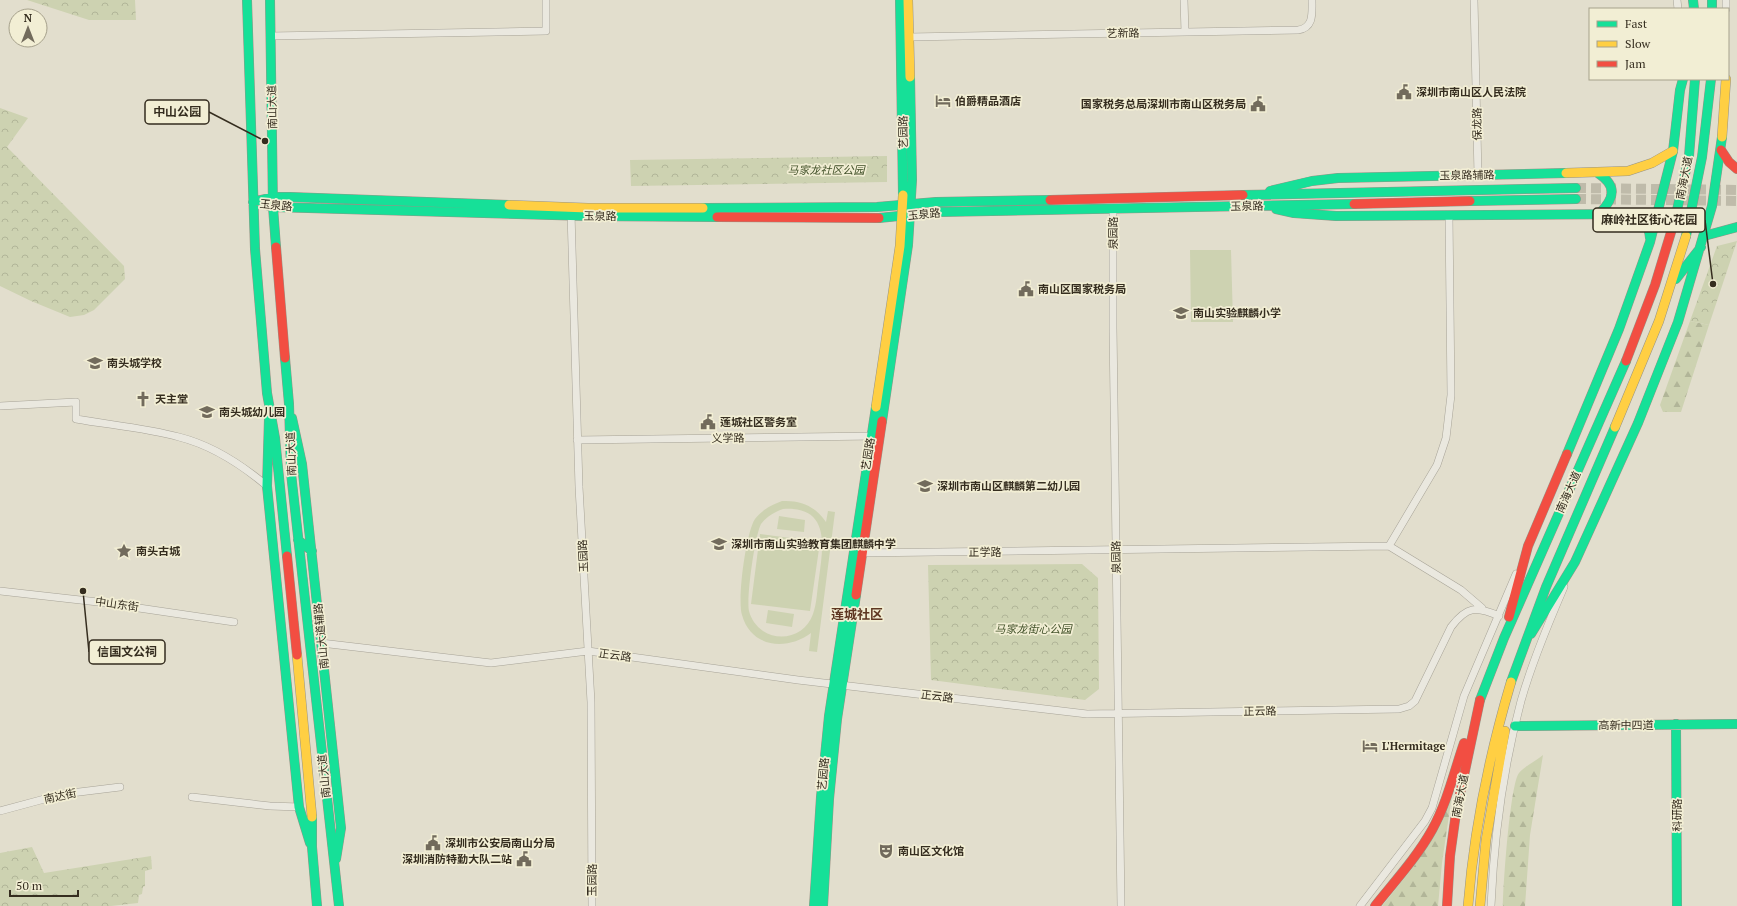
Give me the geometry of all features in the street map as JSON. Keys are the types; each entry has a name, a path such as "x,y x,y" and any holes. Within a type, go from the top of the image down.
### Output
{"street":[{"name":"南山大道","path":"247,0 252,202 256,271 269,406 275,438 312,804 312,847 317,906"},
{"name":"南山大道","path":"270,0 273,202 289,404 291,473 339,906"},
{"path":"270,36 546,31 546,0"},
{"name":"艺园路","path":"814,906 817,842 824,759 838,685 875,436 900,246 906,216 900,0"},
{"name":"艺园路","path":"906,205 912,180 908,0"},
{"path":"1184,0 1185,32"},
{"name":"艺新路","path":"909,37 1302,30 1311,22 1312,0"},
{"name":"保龙路","path":"1474,0 1478,175"},
{"path":"1360,906 1425,821 1432,808 1464,696 1619,329 1650,242 1673,151 1680,80"},
{"path":"1680,90 1683,80"},
{"name":"南海大道","path":"1447,902 1450,856 1456,813 1477,706 1504,638 1633,345 1653,291 1666,252 1684,182 1694,115 1695,80"},
{"name":"南海大道","path":"1468,906 1473,848 1479,810 1496,738 1511,687 1537,611 1647,352 1672,285 1689,226 1697,189 1708,116 1711,80"},
{"path":"1491,906 1499,808 1515,726 1534,659 1575,562 1638,423 1678,322 1712,206 1721,150 1726,80"},
{"path":"1721,150 1729,162 1737,169"},
{"name":"玉泉路辅路","path":"1258,195 1305,182 1338,178 1628,171 1657,162 1673,151"},
{"path":"1598,172 1610,181 1612,186 1610,201 1600,213"},
{"name":"玉泉路","path":"571,211 877,207 936,202 1576,188"},
{"name":"玉泉路","path":"252,202 877,218 939,212 1576,199"},
{"path":"1259,206 1294,213 1315,215 1449,216 1600,213 1628,214 1642,218 1649,227 1650,242"},
{"name":"泉园路","path":"1113,209 1113,328 1121,906"},
{"name":"玉园路","path":"571,211 577,440 588,651 591,752 592,906"},
{"path":"1449,216 1451,394 1446,438 1437,465 1389,546 1461,590 1482,608 1499,616"},
{"path":"1704,236 1737,227"},
{"path":"1672,285 1701,247"},
{"path":"0,406 76,402 76,419 180,437 223,456 255,476 267,486"},
{"name":"南山大道辅路","path":"289,404 302,464 340,828 335,869"},
{"path":"269,406 267,486 299,807 312,847"},
{"name":"义学路","path":"577,440 875,436"},
{"path":"298,540 312,551"},
{"name":"正学路","path":"857,554 1389,546"},
{"path":"1504,638 1528,546"},
{"path":"1527,641 1575,562"},
{"name":"中山东街","path":"0,591 104,602 234,622"},
{"name":"正云路","path":"321,643 491,663 588,651 838,685 1087,714 1399,709 1409,706 1415,701 1451,627 1457,619 1465,613 1482,608"},
{"name":"艺园路","path":"824,906 831,768 838,685"},
{"path":"1480,906 1486,839 1506,728 1511,687"},
{"path":"1375,906 1425,840 1442,808 1477,706"},
{"name":"科研路","path":"1676,724 1677,906"},
{"name":"高新中四道","path":"1515,726 1737,724"},
{"name":"南达街","path":"0,811 63,794 120,787"},
{"path":"192,797 270,806 299,807"}],"green space":[{"path":"27,0 135,0 136,20 89,20"},
{"path":"0,108 28,118 7,147 124,266 125,279 94,310 84,315 70,317 0,286"},
{"name":"马家龙社区公园","path":"887,156 887,182 631,186 630,160"},
{"path":"1737,241 1709,325 1690,321 1717,246"},
{"path":"1190,250 1231,250 1233,322 1191,322"},
{"path":"1690,321 1709,325 1681,412 1663,412 1660,405"},
{"path":"782,501 789,501 807,505 822,516 826,522 828,511 835,512 817,652 809,651 811,633 802,639 791,642 781,644 771,643 761,640 753,634 742,615 741,596 743,566 748,537 755,519 767,508","holes":["783,509 798,510 809,514 817,521 822,542 822,554 814,610 810,621 799,632 785,636 770,635 760,629 752,620 748,604 754,553 759,530 761,524 774,513"]},
{"path":"779,516 805,520 804,532 777,529"},
{"path":"760,534 820,542 810,611 751,604"},
{"name":"马家龙街心公园","path":"1082,564 1098,578 1099,689 1085,700 931,680 928,565"},
{"path":"768,610 794,614 792,627 766,623"},
{"path":"1543,755 1530,835 1525,906 1503,906 1510,815 1516,781 1521,770"},
{"path":"1453,788 1442,863 1438,906 1382,906 1414,866"},
{"path":"32,847 44,873 151,856 152,869 145,871 145,886 143,887 142,894 139,895 138,903 111,906 0,906 0,853"}],"tunnel":[{"path":"1576,188 1737,190"},
{"path":"1576,199 1737,201"}],"traffic: fast":[{"path":"247,0 255,249 267,393 275,438 287,556"},
{"path":"270,0 273,207 276,247"},
{"path":"900,0 903,195"},
{"path":"1693,0 1694,8"},
{"path":"1712,0 1712,8"},
{"path":"882,421 908,245 912,180 910,77"},
{"path":"1567,454 1619,329 1650,242 1673,151 1680,90 1683,80"},
{"path":"1675,219 1689,156 1695,80"},
{"path":"1686,236 1702,157 1711,80"},
{"path":"1531,634 1575,562 1638,423 1678,322 1712,206 1722,137"},
{"path":"1270,191 1312,181 1338,178 1566,173"},
{"path":"1598,173 1608,182 1612,192 1609,202 1600,213"},
{"path":"1243,195 1576,188"},
{"path":"253,202 273,197 290,197 509,205"},
{"path":"1470,201 1576,199"},
{"path":"703,208 877,207 936,202 1050,200"},
{"path":"879,218 939,212 1354,204"},
{"path":"266,205 273,207 588,216 717,217"},
{"path":"1276,209 1294,213 1336,216 1628,214 1637,217 1644,222 1648,229 1650,238"},
{"path":"1704,236 1737,227"},
{"path":"1676,279 1701,247"},
{"path":"285,358 289,404 291,473 339,906"},
{"path":"1480,700 1504,638 1626,361"},
{"path":"814,906 821,797 829,716 876,407"},
{"path":"269,418 267,486 299,807 310,843"},
{"path":"292,418 302,464 341,828 336,859"},
{"path":"1511,682 1546,587 1615,427"},
{"path":"298,540 312,551"},
{"path":"823,906 829,799 837,719 856,595"},
{"path":"1676,724 1677,906"},
{"path":"1515,726 1737,724"},
{"path":"312,817 312,847 317,906"}],"traffic: slow":[{"path":"908,0 910,77"},
{"path":"1722,137 1726,80"},
{"path":"1566,173 1628,171 1652,163 1673,151"},
{"path":"876,407 900,246 903,195"},
{"path":"509,205 588,208 703,208"},
{"path":"1615,427 1659,321 1686,236"},
{"path":"297,655 312,817"},
{"path":"1468,906 1478,821 1489,765 1511,682"},
{"path":"1480,906 1486,840 1505,731"}],"traffic: jam":[{"path":"1721,150 1729,162 1737,169"},
{"path":"1050,200 1243,195"},
{"path":"1354,204 1470,201"},
{"path":"717,217 879,218"},
{"path":"1626,361 1655,285 1675,219"},
{"path":"276,247 285,358"},
{"path":"856,595 882,421"},
{"path":"1509,617 1528,546 1567,454"},
{"path":"287,556 297,655"},
{"path":"1447,906 1450,856 1456,813 1480,700"},
{"path":"1375,906 1413,859 1432,830 1446,798 1464,743"}],"place":[{"name":"深圳市南山区人民法院","path":"1404,92"},
{"name":"伯爵精品酒店","path":"943,101"},
{"name":"国家税务总局深圳市南山区税务局","path":"1258,104"},
{"name":"中山公园","path":"265,141"},
{"name":"麻岭社区街心花园","path":"1713,284"},
{"name":"南山区国家税务局","path":"1026,289"},
{"name":"南山实验麒麟小学","path":"1181,313"},
{"name":"南头城学校","path":"95,363"},
{"name":"天主堂","path":"143,399"},
{"name":"南头城幼儿园","path":"207,412"},
{"name":"莲城社区警务室","path":"708,422"},
{"name":"深圳市南山区麒麟第二幼儿园","path":"925,486"},
{"name":"深圳市南山实验教育集团麒麟中学","path":"719,544"},
{"name":"南头古城","path":"124,551"},
{"name":"信国文公祠","path":"83,591"},
{"name":"L'Hermitage","path":"1370,746"},
{"name":"深圳市公安局南山分局","path":"433,843"},
{"name":"南山区文化馆","path":"886,851"},
{"name":"深圳消防特勤大队二站","path":"524,859"}],"district":[{"name":"莲城社区","path":"857,614"}]}
